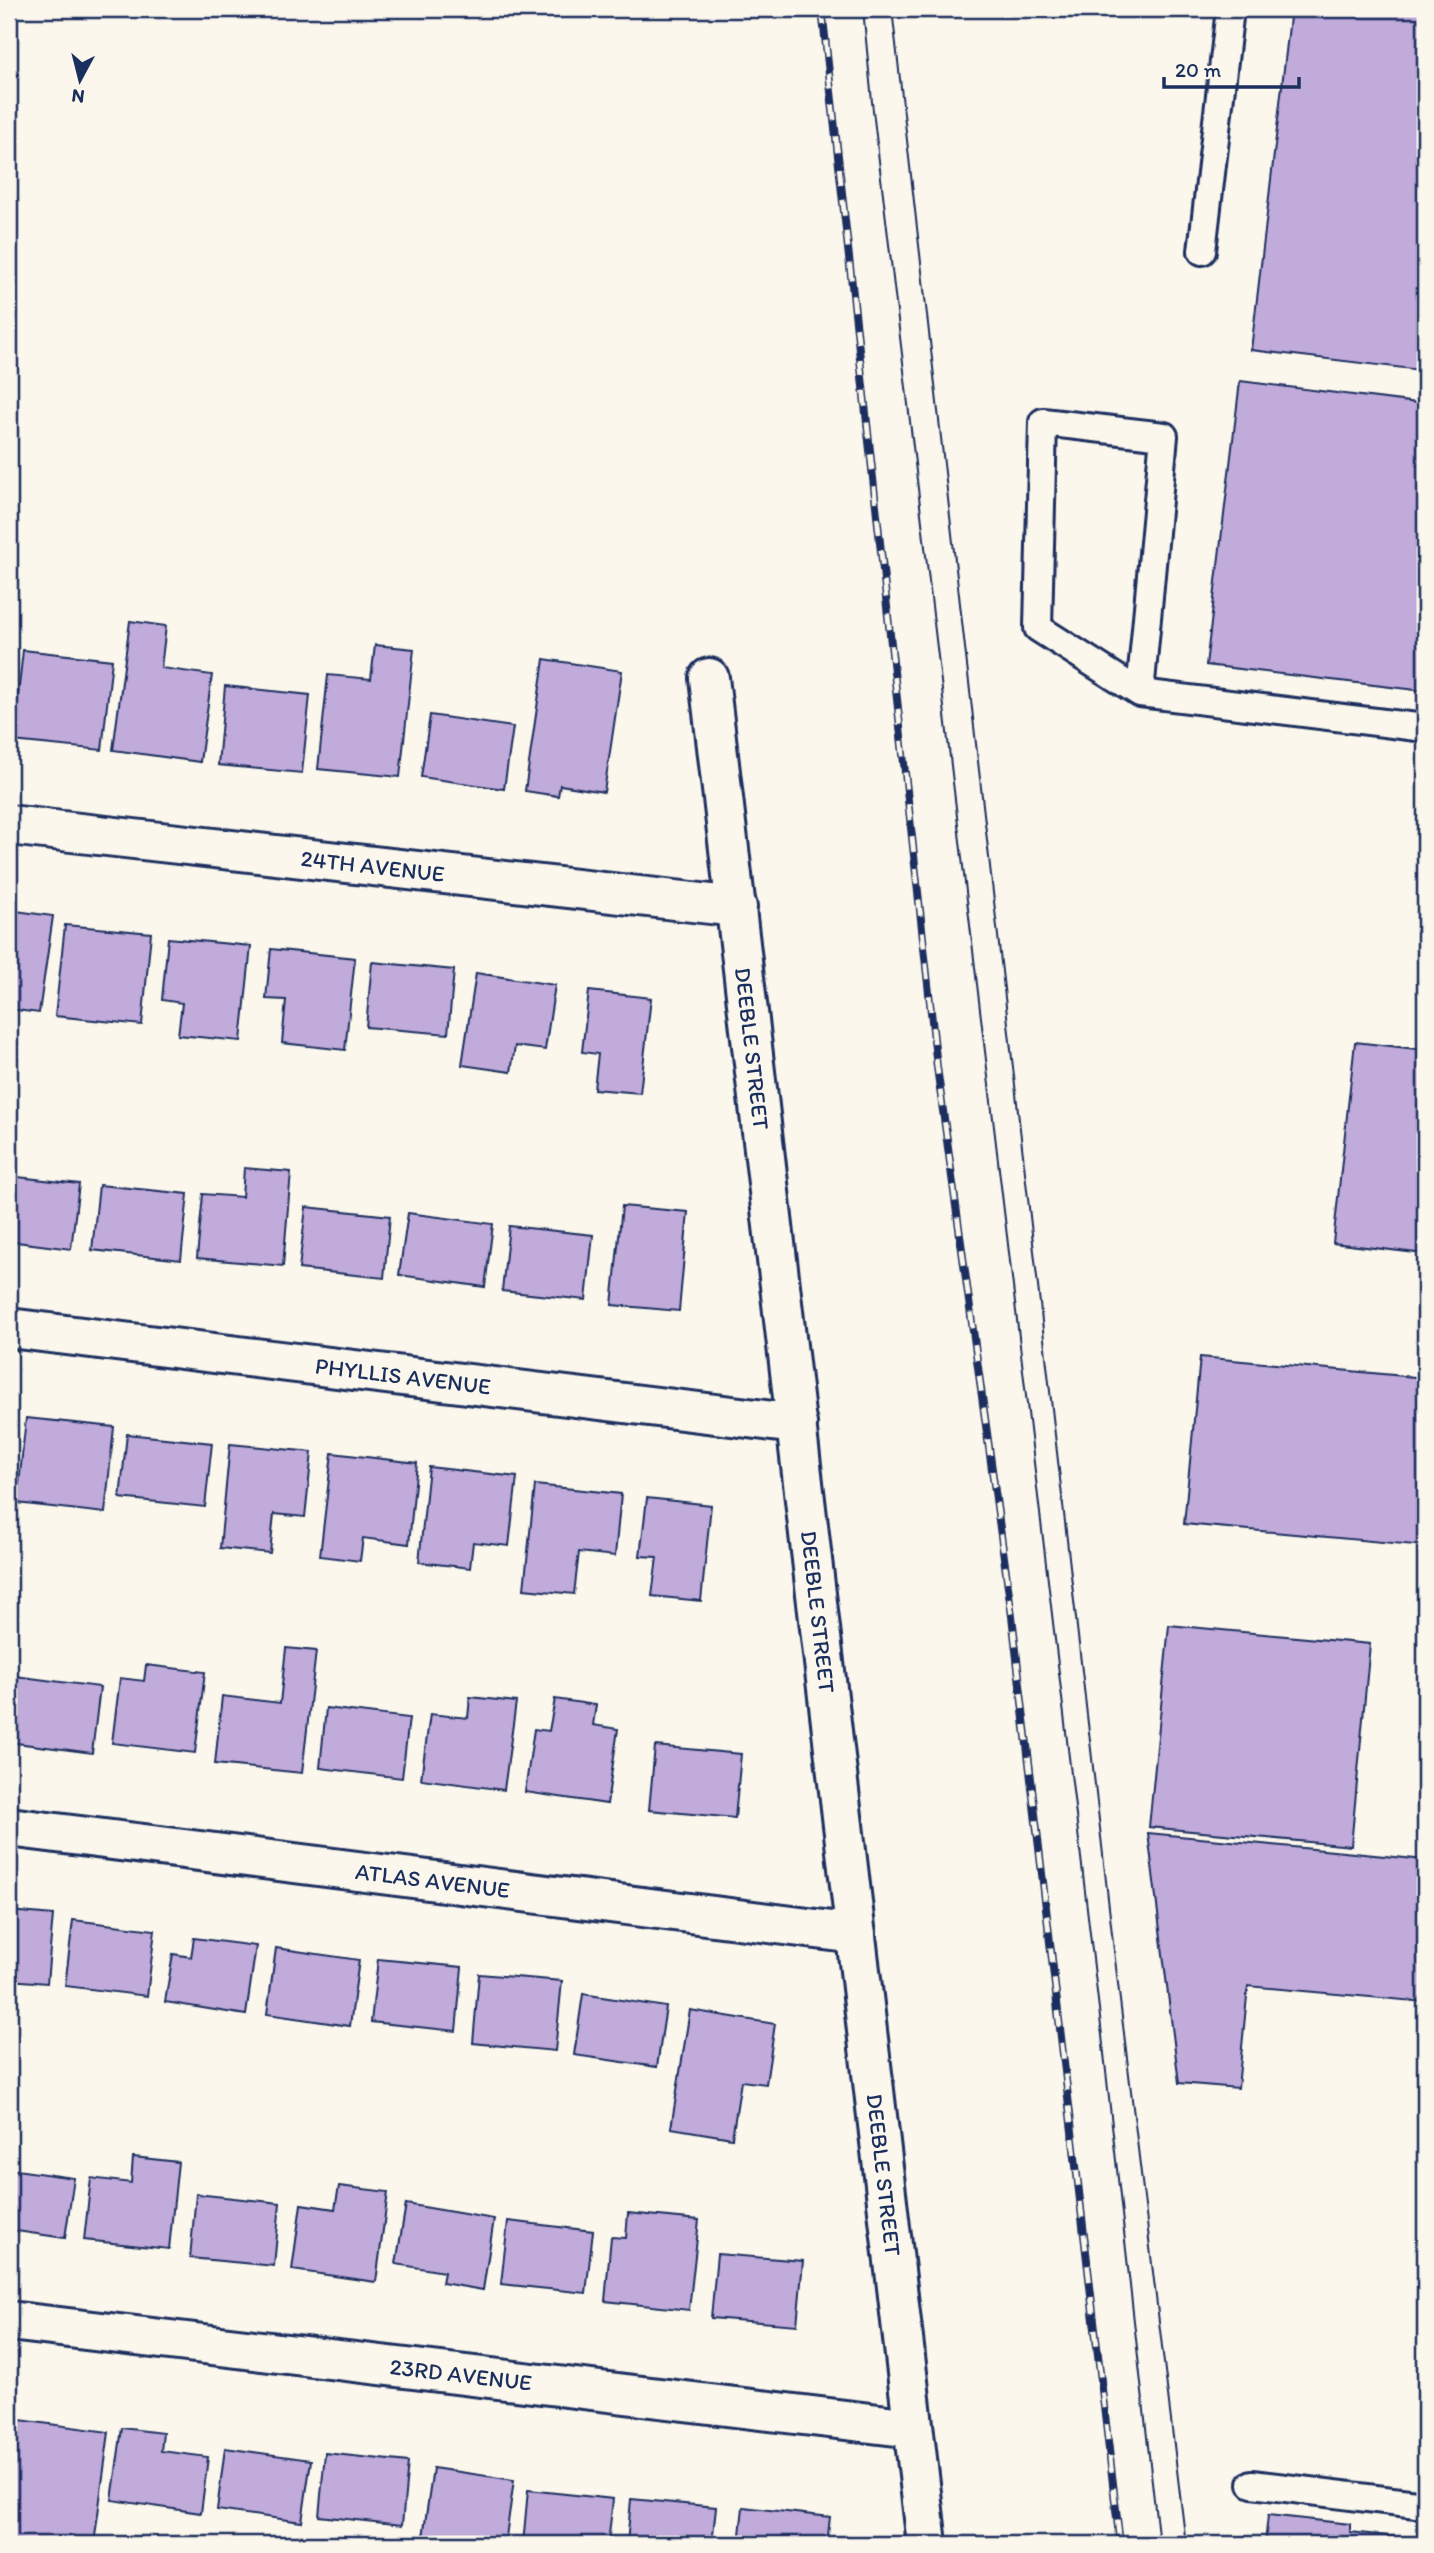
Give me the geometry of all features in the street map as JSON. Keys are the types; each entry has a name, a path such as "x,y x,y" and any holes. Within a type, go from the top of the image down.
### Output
{"street":[{"name":"DEEBLE STREET","path":"709,678 926,2544"},
{"name":"24TH AVENUE","path":"9,825 737,907"},
{"name":"PHYLLIS AVENUE","path":"9,1328 797,1424"},
{"name":"ATLAS AVENUE","path":"9,1827 856,1934"},
{"name":"23RD AVENUE","path":"9,2321 913,2428"}],"lane":[{"path":"1202,251 1230,9"},
{"path":"1140,693 1164,436 1043,422 1038,628 1140,693 1425,728"},
{"path":"1252,2484 1425,2505"}],"building":[{"path":"1291,9 1425,9 1425,322 1420,370 1251,350"},
{"path":"1240,381 1425,404 1425,691 1206,665"},
{"path":"130,621 166,626 161,668 212,675 200,762 113,750"},
{"path":"375,645 414,649 400,777 318,769 328,675 371,679"},
{"path":"23,650 112,660 102,750 13,741"},
{"path":"544,659 622,671 604,792 560,785 558,796 525,791"},
{"path":"225,686 310,695 302,773 218,765"},
{"path":"430,715 513,727 504,789 421,777"},
{"path":"9,910 53,916 39,1013 9,1009"},
{"path":"65,925 151,933 142,1025 55,1016"},
{"path":"168,938 251,946 241,1041 178,1035 182,1003 162,1000"},
{"path":"271,949 355,958 345,1050 282,1043 286,1000 266,999"},
{"path":"372,962 454,970 448,1034 366,1027"},
{"path":"476,973 555,985 545,1050 515,1046 511,1072 462,1065"},
{"path":"589,991 651,998 640,1093 594,1089 598,1054 582,1052"},
{"path":"1355,1042 1425,1050 1425,1254 1333,1243"},
{"path":"244,1168 291,1172 283,1266 197,1258 203,1194 242,1197"},
{"path":"9,1176 79,1184 71,1249 9,1241"},
{"path":"99,1185 188,1194 181,1260 92,1250"},
{"path":"622,1206 688,1212 679,1311 612,1305"},
{"path":"306,1207 390,1216 384,1278 299,1269"},
{"path":"408,1213 493,1224 485,1287 399,1275"},
{"path":"509,1226 593,1235 586,1300 502,1291"},
{"path":"1200,1357 1425,1378 1425,1546 1184,1524"},
{"path":"26,1418 114,1427 105,1513 17,1503"},
{"path":"127,1434 212,1443 205,1507 120,1498"},
{"path":"230,1444 312,1452 305,1517 274,1514 270,1553 220,1548"},
{"path":"332,1453 417,1463 409,1544 363,1538 360,1561 320,1556"},
{"path":"429,1467 517,1477 509,1546 473,1542 470,1568 419,1562"},
{"path":"535,1485 621,1494 615,1556 579,1552 574,1594 524,1589"},
{"path":"647,1498 711,1505 701,1601 652,1596 657,1557 640,1556"},
{"path":"1169,1625 1370,1644 1351,1846 1149,1827"},
{"path":"286,1648 316,1651 302,1773 215,1764 222,1696 280,1703"},
{"path":"146,1665 205,1672 195,1753 112,1743 120,1678 144,1681"},
{"path":"15,1676 100,1687 92,1753 9,1742"},
{"path":"470,1697 516,1702 504,1790 421,1779 430,1714 468,1718"},
{"path":"555,1699 596,1705 593,1725 618,1729 607,1804 525,1792 534,1729 549,1731"},
{"path":"326,1708 409,1718 402,1778 320,1768"},
{"path":"655,1746 741,1754 735,1818 649,1810"},
{"path":"1148,1833 1425,1860 1425,2002 1248,1986 1238,2088 1179,2083"},
{"path":"9,1911 53,1915 47,1983 9,1980"},
{"path":"73,1920 155,1930 147,1996 65,1986"},
{"path":"194,1938 256,1946 246,2015 165,2002 173,1954 191,1957"},
{"path":"276,1948 359,1960 350,2026 267,2014"},
{"path":"378,1959 462,1967 456,2031 371,2022"},
{"path":"479,1974 562,1981 555,2051 473,2043"},
{"path":"583,1994 666,2007 657,2067 574,2055"},
{"path":"690,2010 775,2024 766,2084 741,2081 732,2138 671,2128"},
{"path":"133,2157 178,2162 169,2249 84,2240 91,2178 131,2183"},
{"path":"9,2169 74,2178 65,2238 9,2230"},
{"path":"339,2186 388,2192 376,2282 292,2270 301,2204 335,2209"},
{"path":"196,2194 280,2203 274,2266 190,2258"},
{"path":"406,2204 494,2219 483,2290 442,2283 444,2272 396,2264"},
{"path":"628,2213 699,2220 689,2310 605,2301 611,2237 626,2238"},
{"path":"508,2221 593,2231 586,2293 501,2284"},
{"path":"717,2254 803,2261 797,2325 711,2318"},
{"path":"20,2420 109,2432 94,2544 47,2544 9,2539 9,2503"},
{"path":"122,2428 163,2433 161,2451 208,2457 201,2513 112,2500"},
{"path":"225,2448 311,2460 302,2522 217,2510"},
{"path":"325,2453 408,2462 402,2525 319,2516"},
{"path":"433,2468 514,2480 505,2544 474,2540 474,2544 422,2544"},
{"path":"528,2490 613,2499 608,2544 523,2544"},
{"path":"631,2499 716,2507 712,2544 627,2544"},
{"path":"743,2507 830,2517 827,2544 739,2544"},
{"path":"1268,2515 1350,2524 1350,2532 1425,2540 1425,2544 1265,2544"}],"tram line":[{"path":"863,9 1099,2009 1159,2544"},
{"path":"892,9 1114,1951 1186,2544"}],"railway":[{"path":"822,9 937,1067 1012,1616 1120,2544"}]}
